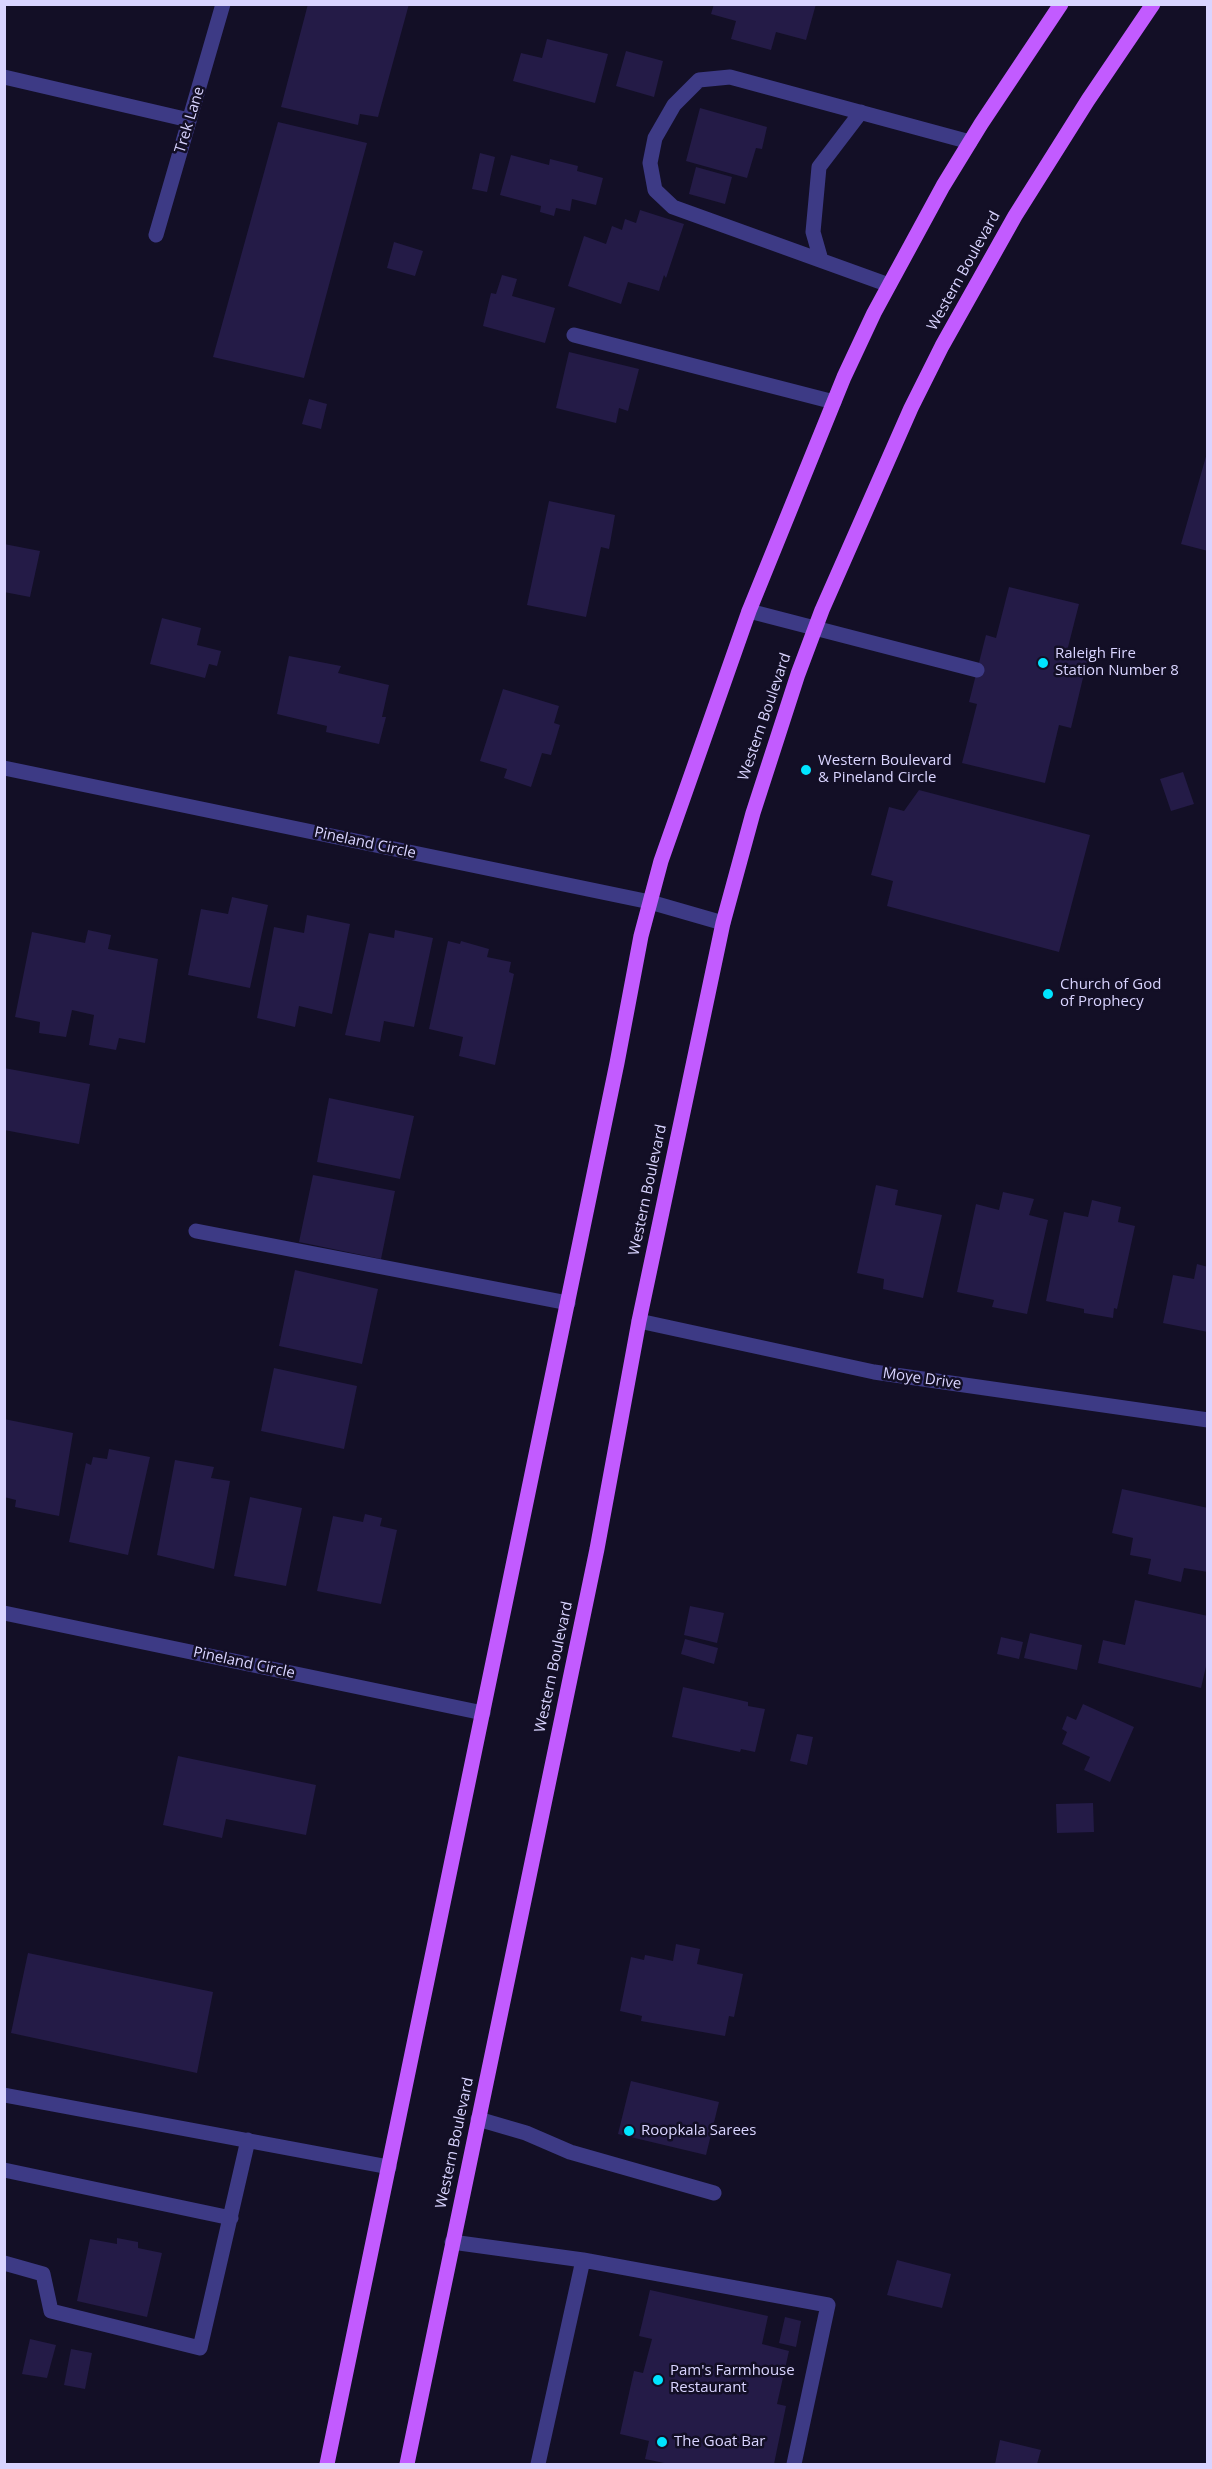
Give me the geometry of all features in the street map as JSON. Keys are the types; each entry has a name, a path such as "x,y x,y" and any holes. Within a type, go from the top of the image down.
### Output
{"main road":[{"path":"327,2464 568,1303 641,936 650,902 686,788 749,611 834,402 889,285 970,142 1060,4"},
{"name":"Western Boulevard","path":"406,2464 597,1549 639,1321 723,922 770,757 816,628 881,473 948,336 1040,175 1152,4"}],"street":[{"name":"Trek Lane","path":"156,235 224,4"},
{"path":"4,77 189,120"},
{"path":"889,285 673,207 655,190 650,163 655,138 674,105 699,80 729,77 970,142"},
{"path":"821,261 813,232 819,167 861,112"},
{"path":"574,335 834,402"},
{"path":"749,611 977,670"},
{"name":"Pineland Circle","path":"4,768 650,902 723,922"},
{"path":"196,1232 568,1303"},
{"name":"Moye Drive","path":"639,1321 874,1372 1208,1420"},
{"name":"Pineland Circle","path":"4,1613 483,1713"},
{"path":"4,2095 389,2167"},
{"path":"478,2119 526,2133 570,2152 714,2193"},
{"path":"4,2263 43,2274 51,2311 200,2348 248,2140"},
{"path":"4,2170 231,2218"},
{"path":"452,2242 583,2259 828,2305 794,2464"},
{"path":"538,2464 583,2259"}],"building":[{"path":"308,4 409,4 378,117 360,114 358,125 281,107"},
{"path":"714,4 816,4 806,40 776,32 771,50 731,39 736,21 711,14"},
{"path":"547,39 608,54 595,103 513,81 521,53 542,58"},
{"path":"626,51 663,61 654,97 616,86"},
{"path":"700,108 767,127 762,149 756,148 747,178 686,161"},
{"path":"278,122 367,143 304,378 213,357"},
{"path":"480,153 495,157 487,192 472,189"},
{"path":"511,155 549,165 550,159 578,166 577,171 603,178 596,205 572,199 570,211 556,208 554,216 540,212 541,206 500,195"},
{"path":"696,167 732,177 725,204 689,194"},
{"path":"640,210 684,224 666,278 664,275 659,291 628,282 621,304 568,286 584,236 606,244 612,226 622,230 625,219 636,223"},
{"path":"394,242 423,251 415,276 387,268"},
{"path":"502,275 517,279 512,296 555,308 545,343 483,326 491,293 496,294"},
{"path":"569,352 639,369 628,411 619,408 616,423 556,408"},
{"path":"309,399 327,404 321,429 302,424"},
{"path":"1208,453 1208,551 1181,544"},
{"path":"549,501 615,515 609,549 601,547 586,617 527,605"},
{"path":"4,544 40,551 30,597 4,592"},
{"path":"1009,587 1079,604 1066,655 1087,661 1071,728 1059,725 1045,783 962,763 977,704 969,702 986,635 996,638"},
{"path":"162,618 201,628 197,645 221,651 217,666 209,664 205,678 150,664"},
{"path":"289,656 341,666 338,673 389,685 382,717 386,717 379,744 326,732 327,726 277,714"},
{"path":"503,689 559,706 554,723 560,725 551,755 542,753 531,787 504,778 507,769 480,761"},
{"path":"1183,772 1194,804 1171,811 1160,779"},
{"path":"919,790 1090,835 1059,952 887,906 893,881 871,875 889,807 904,811"},
{"path":"232,897 268,905 250,988 188,975 201,909 228,914"},
{"path":"307,915 350,924 332,1014 299,1006 295,1027 257,1018 274,927 304,933"},
{"path":"88,930 111,935 108,949 158,959 145,1043 119,1038 116,1050 89,1045 94,1015 72,1010 66,1037 39,1033 40,1022 15,1017 32,932 85,943"},
{"path":"395,930 433,938 414,1027 384,1021 380,1042 345,1035 369,933 394,938"},
{"path":"448,941 460,944 461,941 489,949 487,957 511,962 509,972 514,974 495,1065 459,1056 463,1037 429,1029"},
{"path":"4,1068 90,1084 79,1144 4,1130"},
{"path":"329,1098 414,1116 400,1179 317,1162"},
{"path":"313,1175 395,1191 381,1259 299,1242"},
{"path":"876,1185 898,1190 895,1205 942,1215 923,1298 883,1289 884,1279 857,1273"},
{"path":"1003,1192 1034,1199 1029,1215 1048,1220 1027,1314 992,1307 994,1300 957,1292 976,1204 999,1210"},
{"path":"1092,1200 1121,1207 1118,1222 1135,1226 1113,1318 1084,1313 1084,1309 1046,1301 1064,1212 1088,1217"},
{"path":"1197,1264 1208,1267 1208,1332 1163,1323 1173,1275 1194,1279"},
{"path":"295,1270 378,1289 362,1364 279,1346"},
{"path":"274,1368 357,1386 344,1449 261,1431"},
{"path":"4,1419 73,1433 59,1516 15,1507 16,1500 4,1497"},
{"path":"109,1449 150,1457 128,1555 69,1542 86,1463 91,1465 93,1457 107,1459"},
{"path":"175,1460 214,1467 211,1478 230,1481 214,1569 157,1555"},
{"path":"1122,1489 1208,1508 1208,1572 1184,1568 1181,1582 1148,1574 1151,1559 1130,1555 1133,1538 1112,1533"},
{"path":"250,1497 302,1508 286,1586 234,1576"},
{"path":"365,1514 382,1518 380,1526 397,1530 381,1604 317,1591 333,1516 363,1522"},
{"path":"1135,1600 1208,1616 1208,1658 1201,1688 1098,1663 1103,1640 1125,1645"},
{"path":"690,1606 724,1613 717,1643 684,1635"},
{"path":"1030,1633 1082,1645 1077,1670 1024,1658"},
{"path":"1001,1637 1023,1642 1019,1659 997,1654"},
{"path":"685,1639 718,1648 714,1664 681,1654"},
{"path":"683,1687 748,1702 748,1706 765,1709 755,1752 741,1749 740,1752 672,1737"},
{"path":"1083,1704 1134,1727 1110,1782 1084,1770 1090,1757 1062,1744 1067,1732 1062,1729 1067,1716 1076,1720"},
{"path":"797,1734 813,1737 807,1765 790,1761"},
{"path":"178,1756 316,1785 306,1835 226,1819 222,1838 163,1825"},
{"path":"1093,1803 1094,1832 1057,1833 1056,1804"},
{"path":"676,1944 700,1949 697,1964 743,1974 734,2017 729,2016 725,2036 641,2021 642,2016 620,2011 631,1957 644,1960 645,1955 673,1961"},
{"path":"28,1953 213,1992 197,2073 11,2033"},
{"path":"631,2081 719,2102 706,2155 618,2134"},
{"path":"117,2238 138,2242 138,2248 162,2253 147,2317 77,2301 90,2239 117,2244"},
{"path":"897,2260 951,2274 942,2308 887,2295"},
{"path":"650,2290 768,2316 762,2344 789,2351 777,2404 786,2406 774,2464 669,2464 645,2459 649,2441 620,2434 634,2371 643,2373 652,2339 639,2336"},
{"path":"785,2317 801,2321 796,2347 779,2343"},
{"path":"30,2339 56,2345 47,2378 22,2374"},
{"path":"71,2349 92,2353 85,2389 64,2385"},
{"path":"1000,2440 1041,2450 1037,2464 995,2464"}],"place":[{"name":"Raleigh Fire Station Number 8","path":"1043,663"},
{"name":"Western Boulevard & Pineland Circle","path":"806,770"},
{"name":"Church of God of Prophecy","path":"1048,994"},
{"name":"Roopkala Sarees","path":"629,2131"},
{"name":"Pam's Farmhouse Restaurant","path":"658,2380"},
{"name":"The Goat Bar","path":"662,2442"}]}
